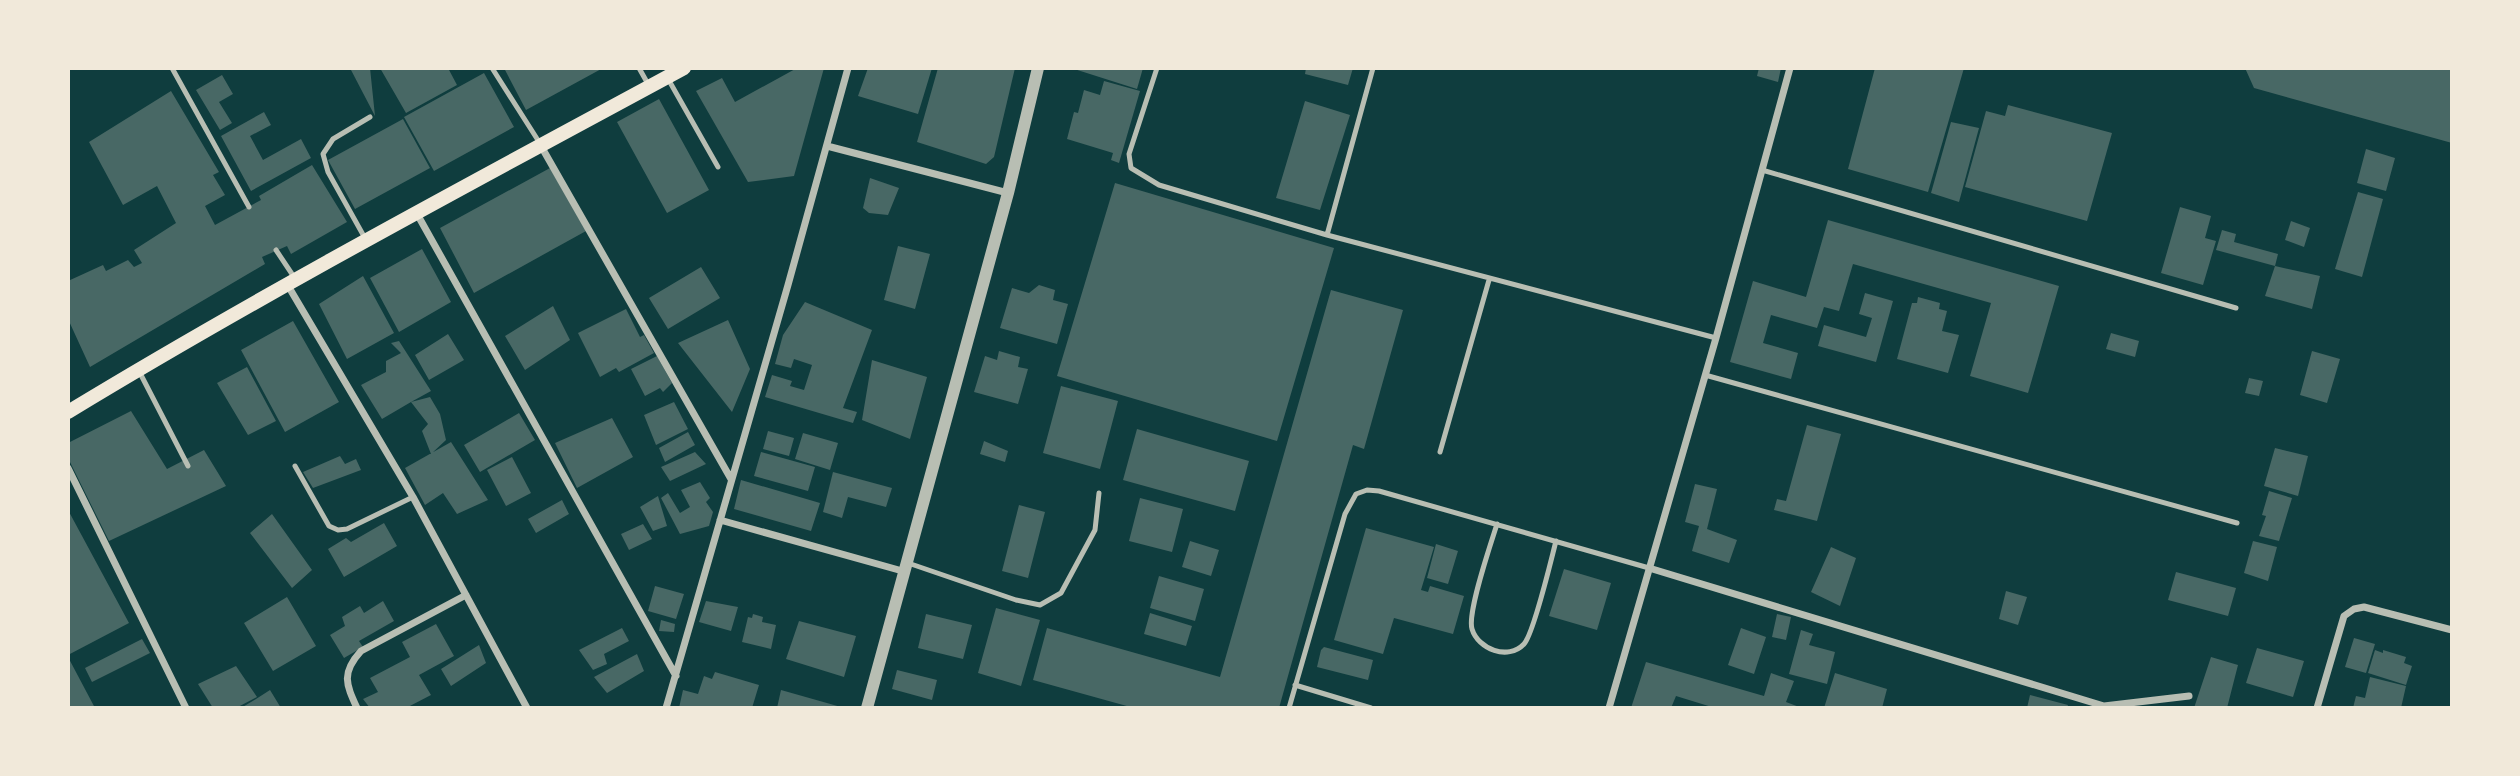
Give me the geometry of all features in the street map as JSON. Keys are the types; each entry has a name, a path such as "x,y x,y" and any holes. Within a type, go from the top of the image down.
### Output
{"main road":[{"path":"68,412 416,212 684,68"}],"street":[{"path":"666,708 848,68"},
{"path":"867,708 1009,193 1038,68"},
{"path":"1609,708 1716,338 1790,68"},
{"path":"541,146 731,479"},
{"path":"827,146 1009,193"},
{"path":"416,212 676,676"},
{"path":"292,282 527,708"},
{"path":"68,468 186,708"},
{"path":"720,520 907,568"},
{"path":"1649,568 2104,706 2189,696"},
{"path":"357,708 347,684 348,670 361,651 466,595"},
{"path":"2317,708 2344,616 2354,609 2364,607 2452,630"}],"lane":[{"path":"172,68 249,206"},
{"path":"492,68 541,146"},
{"path":"639,68 649,87"},
{"path":"1157,68 1129,154 1131,168 1159,185 1489,280 1716,338"},
{"path":"1327,235 1373,68"},
{"path":"667,77 718,167"},
{"path":"366,240 328,172 323,154 333,139 370,117"},
{"path":"1762,170 2236,308"},
{"path":"276,250 292,282"},
{"path":"1440,452 1489,280"},
{"path":"138,370 188,466"},
{"path":"1704,376 2236,523"},
{"path":"295,466 329,526 338,530 347,529 413,497"},
{"path":"1289,708 1345,514 1356,494 1367,489 1649,568"},
{"path":"907,568 973,583 1016,600 1040,605 1061,593 1095,530 1099,493"},
{"path":"1497,524 1472,612 1471,628 1480,643 1495,651 1512,652 1524,643 1532,626 1556,541"},
{"path":"1296,685 1371,708"}],"building":[{"path":"370,68 375,116 351,70"},
{"path":"380,68 448,68 457,85 406,113"},
{"path":"504,68 603,68 526,110"},
{"path":"797,68 824,68 794,176 748,182 696,91 722,78 735,102"},
{"path":"868,68 932,68 918,114 858,96"},
{"path":"938,68 1015,68 994,157 986,164 917,142"},
{"path":"1071,68 1143,68 1137,89"},
{"path":"1306,68 1353,68 1348,85 1305,74"},
{"path":"1759,68 1781,68 1778,82 1757,76"},
{"path":"1875,68 1964,68 1928,192 1848,169"},
{"path":"2245,68 2452,68 2452,143 2254,88"},
{"path":"484,73 514,127 434,171 404,117"},
{"path":"222,75 233,94 219,102 232,123 220,130 196,90"},
{"path":"1104,81 1140,91 1119,163 1111,160 1113,153 1067,139 1074,112 1078,113 1084,90 1100,95"},
{"path":"171,91 219,172 213,175 225,195 205,206 215,225 261,200 259,196 312,165 347,222 291,254 287,246 262,257 265,264 90,367 68,319 68,281 103,265 106,271 128,260 134,267 142,263 134,250 176,223 157,186 123,205 89,142"},
{"path":"659,99 709,190 667,213 617,122"},
{"path":"1305,101 1350,115 1320,210 1276,198"},
{"path":"2008,105 2112,133 2087,221 1965,187 1986,111 2005,116"},
{"path":"264,112 271,125 250,136 263,160 301,139 311,158 251,191 221,136"},
{"path":"403,119 430,168 355,209 328,160"},
{"path":"1951,122 1979,128 1959,202 1931,193"},
{"path":"2366,149 2395,158 2386,191 2357,183"},
{"path":"550,168 586,231 474,293 440,228"},
{"path":"870,178 899,188 888,215 869,213 863,208"},
{"path":"1115,183 1334,248 1277,441 1057,376"},
{"path":"2358,192 2383,199 2362,277 2335,269"},
{"path":"2180,207 2211,216 2205,238 2216,241 2203,285 2161,273"},
{"path":"1828,220 2059,286 2028,393 1970,376 1991,303 1853,264 1839,311 1824,307 1817,328 1771,315 1763,343 1798,353 1791,379 1730,362 1753,281 1806,297"},
{"path":"2291,221 2310,228 2304,247 2285,240"},
{"path":"2222,230 2236,234 2234,242 2278,254 2275,266 2216,250"},
{"path":"898,246 930,254 915,309 884,300"},
{"path":"422,249 451,302 399,332 370,278"},
{"path":"2275,266 2320,276 2312,309 2265,296"},
{"path":"701,267 720,298 668,329 649,298"},
{"path":"363,276 394,333 347,359 319,304"},
{"path":"1039,285 1055,290 1053,300 1068,304 1057,344 1000,328 1012,288 1029,293"},
{"path":"1331,290 1403,310 1364,449 1353,445 1279,708 1134,708 1033,680 1047,628 1220,677"},
{"path":"1865,293 1893,301 1876,362 1818,346 1824,325 1866,337 1872,318 1859,314"},
{"path":"1918,297 1940,303 1939,309 1947,311 1942,331 1959,335 1948,373 1897,359 1912,303 1917,303"},
{"path":"805,302 872,330 843,408 857,412 853,423 765,397 772,375 792,381 790,386 804,390 812,365 794,359 791,368 775,364 783,335"},
{"path":"553,306 570,340 525,370 505,336"},
{"path":"626,309 640,337 644,335 654,353 619,372 616,368 600,377 578,333"},
{"path":"728,320 750,369 732,412 678,343"},
{"path":"293,321 339,402 285,432 241,350"},
{"path":"2111,333 2139,341 2135,357 2106,349"},
{"path":"448,334 464,360 429,380 415,355"},
{"path":"399,341 431,391 382,419 361,385 386,372 386,361 401,353 391,343"},
{"path":"999,351 1020,357 1018,367 1028,369 1018,404 974,392 985,356 997,360"},
{"path":"2312,351 2340,359 2327,403 2300,395"},
{"path":"657,356 672,383 663,392 660,388 645,396 631,369"},
{"path":"872,360 927,377 910,439 862,420"},
{"path":"247,367 276,421 248,435 217,383"},
{"path":"2249,378 2263,381 2259,396 2245,393"},
{"path":"1061,386 1118,401 1100,469 1043,453"},
{"path":"430,397 440,414 446,440 431,454 422,431 428,424 411,402"},
{"path":"674,402 688,429 656,445 644,415"},
{"path":"131,411 167,469 204,450 226,486 109,541 68,458 68,443"},
{"path":"519,413 535,440 480,472 464,445"},
{"path":"612,418 633,457 577,488 555,443"},
{"path":"1807,425 1841,434 1817,521 1774,510 1777,499 1786,501"},
{"path":"1137,429 1249,461 1235,511 1123,480"},
{"path":"768,431 794,438 789,456 763,449"},
{"path":"688,432 695,445 665,462 659,448"},
{"path":"803,433 838,443 830,470 795,459"},
{"path":"984,441 1008,451 1005,462 980,454"},
{"path":"451,442 488,500 457,514 443,493 425,505 405,468"},
{"path":"2275,448 2308,456 2298,496 2264,486"},
{"path":"695,452 706,464 670,481 661,467"},
{"path":"761,452 815,467 808,491 754,476"},
{"path":"340,456 345,464 356,459 361,470 313,488 303,472"},
{"path":"512,457 531,493 506,506 487,470"},
{"path":"833,472 892,488 886,507 848,497 842,518 823,512"},
{"path":"741,480 820,503 811,531 734,509"},
{"path":"700,482 710,498 706,502 713,512 709,526 680,534 661,498 668,493 680,513 690,507 681,490"},
{"path":"1695,484 1717,489 1707,529 1737,540 1729,563 1692,551 1699,526 1685,522"},
{"path":"2269,491 2292,498 2279,541 2259,536 2266,516 2262,515"},
{"path":"658,496 667,526 653,531 640,507"},
{"path":"1140,498 1183,509 1172,552 1129,541"},
{"path":"562,500 569,514 536,533 528,519"},
{"path":"1019,505 1045,512 1028,578 1002,571"},
{"path":"68,510 129,623 68,655"},
{"path":"272,514 312,570 292,588 250,533"},
{"path":"384,523 397,546 344,577 328,549 346,538 351,542"},
{"path":"643,524 652,539 629,550 621,534"},
{"path":"1366,528 1434,547 1421,590 1428,592 1430,586 1464,596 1453,634 1394,618 1383,654 1334,640"},
{"path":"1190,541 1219,550 1211,576 1182,567"},
{"path":"2253,541 2277,547 2268,581 2244,573"},
{"path":"1436,544 1458,551 1448,584 1427,578"},
{"path":"1831,547 1856,558 1840,606 1811,592"},
{"path":"1564,569 1611,583 1597,630 1549,616"},
{"path":"2176,572 2236,588 2228,616 2168,600"},
{"path":"1159,576 1204,589 1195,621 1150,608"},
{"path":"655,586 684,594 676,619 648,611"},
{"path":"2006,591 2027,597 2018,625 1999,619"},
{"path":"287,597 316,646 273,671 244,623"},
{"path":"383,601 394,621 359,641 363,647 344,658 330,635 345,626 342,617 360,606 364,613"},
{"path":"706,601 738,607 731,631 699,622"},
{"path":"996,608 1040,620 1021,686 978,673"},
{"path":"1150,613 1192,626 1186,646 1144,634"},
{"path":"753,614 763,617 762,622 776,625 771,649 742,642 748,617 752,618"},
{"path":"926,614 972,625 963,659 918,648"},
{"path":"1777,614 1791,617 1786,640 1772,637"},
{"path":"661,620 675,624 674,632 659,631"},
{"path":"799,621 856,636 844,677 786,659"},
{"path":"436,624 454,656 419,675 431,695 406,708 370,708 363,699 378,692 370,678 410,657 402,642"},
{"path":"622,628 629,641 604,654 607,664 593,670 579,650"},
{"path":"1741,628 1766,637 1754,674 1728,665"},
{"path":"1801,630 1813,634 1809,645 1835,652 1827,684 1789,674"},
{"path":"2354,638 2375,644 2366,673 2345,667"},
{"path":"142,639 150,653 92,682 85,668"},
{"path":"479,645 486,663 451,686 441,669"},
{"path":"1324,647 1373,660 1368,680 1317,667"},
{"path":"2257,648 2304,661 2293,697 2246,683"},
{"path":"2375,650 2406,657 2404,663 2412,666 2406,685 2368,673"},
{"path":"637,654 644,671 607,693 594,677"},
{"path":"68,657 95,708 68,708"},
{"path":"2211,657 2238,665 2227,708 2194,708"},
{"path":"1646,662 1764,696 1771,673 1794,681 1786,702 1802,708 1715,708 1676,696 1671,708 1631,708"},
{"path":"236,666 257,697 236,708 213,708 198,684"},
{"path":"897,670 937,680 932,700 892,689"},
{"path":"715,672 759,685 752,708 679,708 683,690 698,694 704,676 712,679"},
{"path":"1835,673 1887,689 1882,708 1824,708"},
{"path":"2370,677 2406,686 2401,708 2353,708 2356,696 2365,698"},
{"path":"270,690 281,708 241,708 256,699"},
{"path":"781,690 841,707 841,708 777,708"},
{"path":"2030,695 2068,705 2067,708 2027,708"}]}
